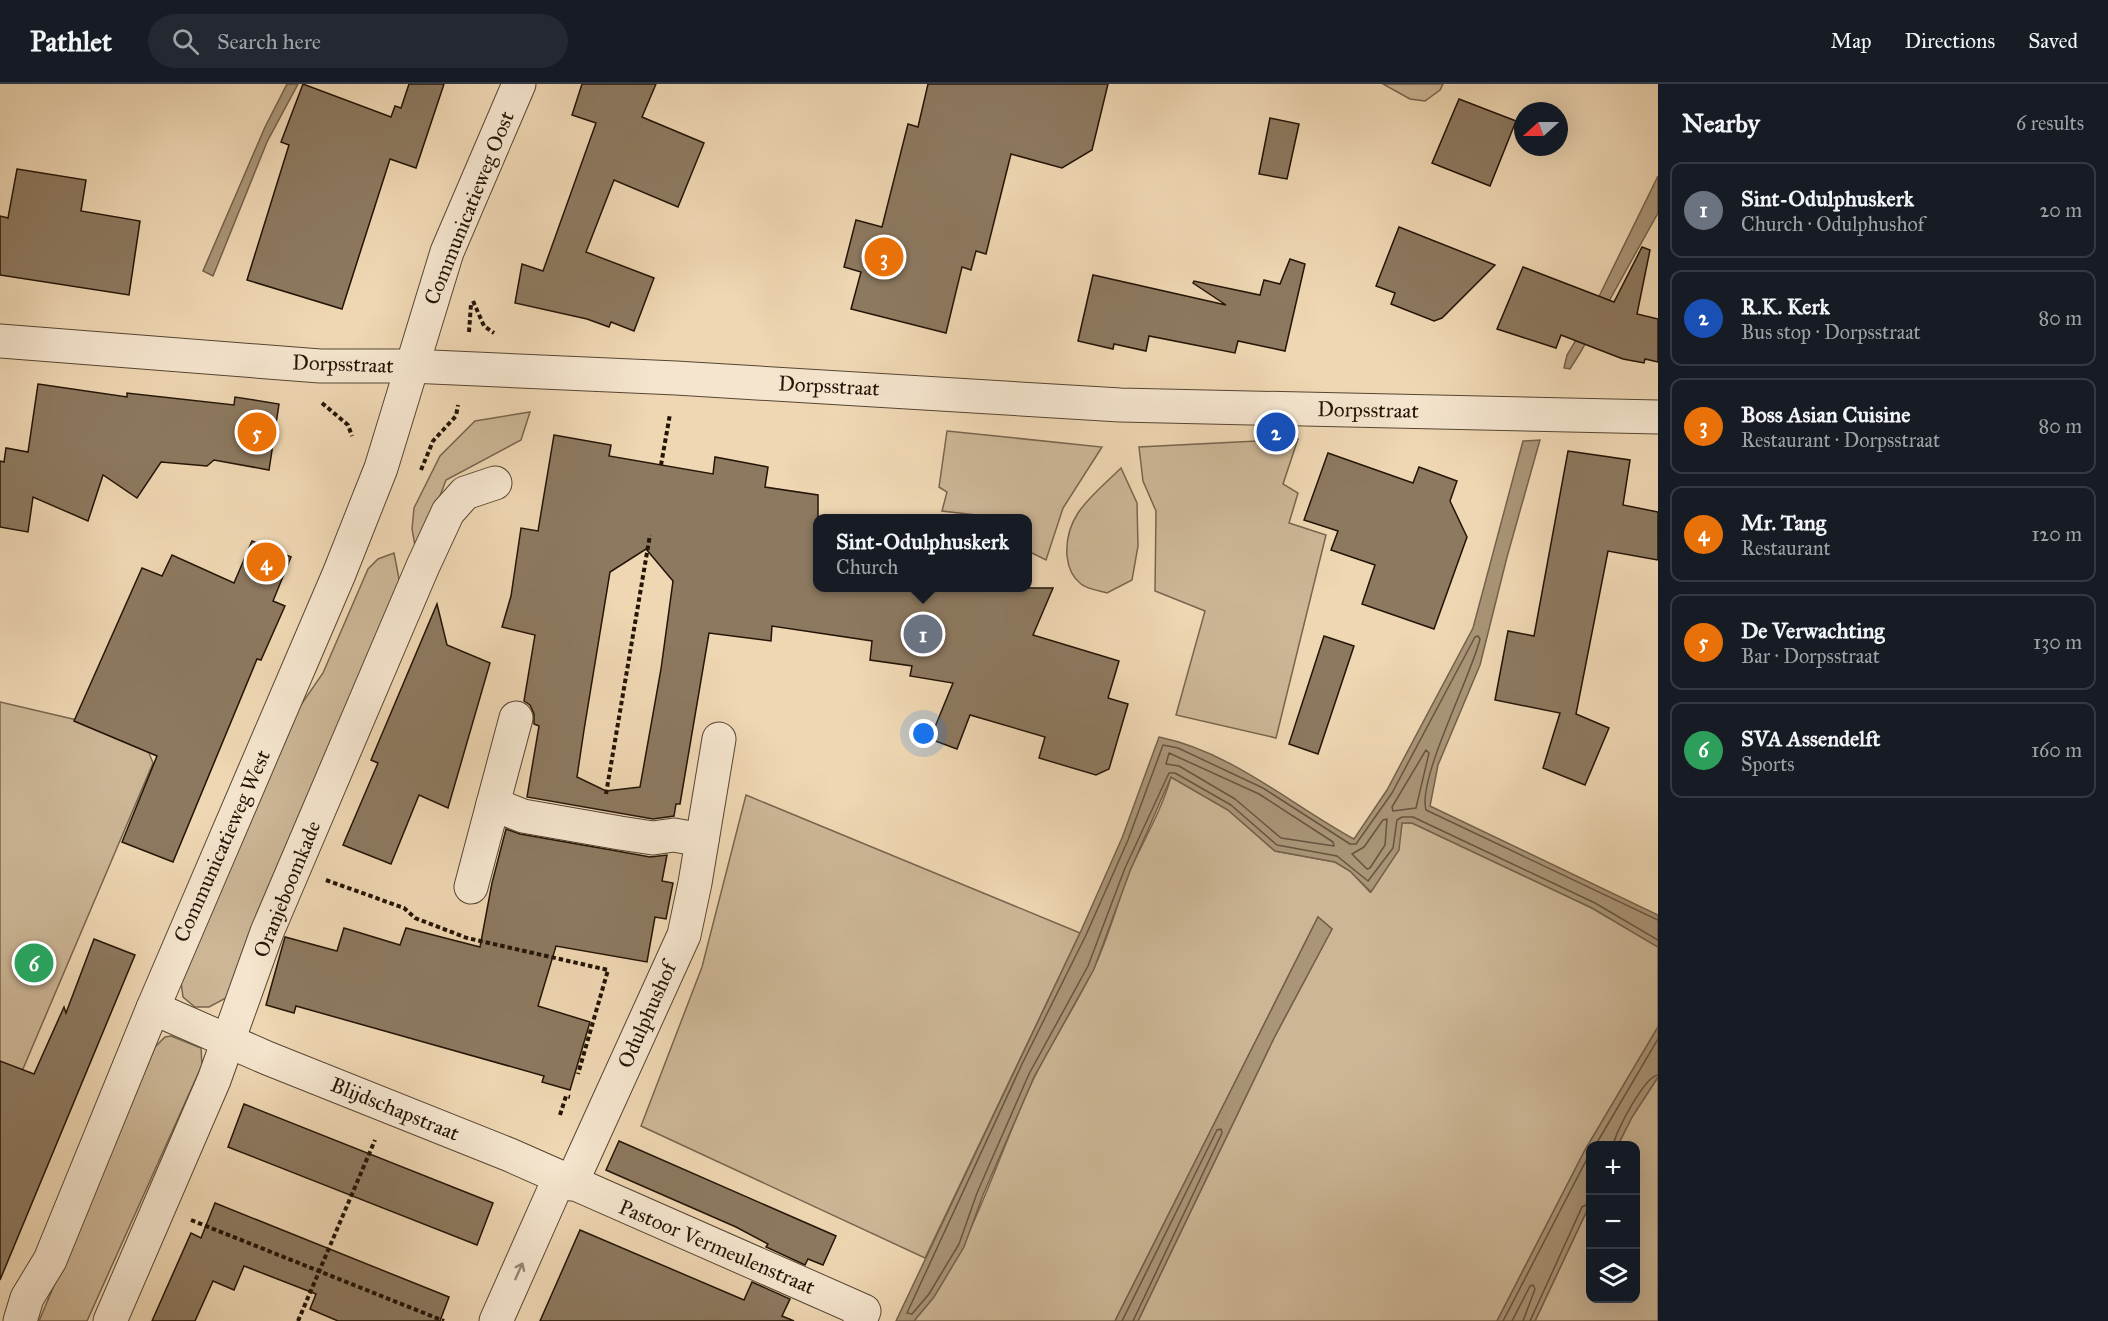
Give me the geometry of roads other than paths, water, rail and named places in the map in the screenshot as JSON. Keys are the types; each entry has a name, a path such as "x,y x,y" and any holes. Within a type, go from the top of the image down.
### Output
{"street":[{"name":"Communicatieweg Oost","path":"410,366 447,252 519,84"},
{"name":"Dorpsstraat","path":"0,341 320,366 410,366 676,378 1120,405 1658,417"},
{"name":"Communicatieweg West","path":"20,1321 27,1298 50,1260 153,1008 339,574 381,468 410,366"},
{"name":"Oranjeboomkade","path":"110,1321 230,1041 267,932 448,512 465,492 495,483"},
{"path":"471,887 516,718"},
{"name":"Odulphushof","path":"496,1321 558,1178 684,934 719,739"},
{"path":"493,804 524,816 653,838 674,835 702,840"},
{"name":"Blijdschapstraat","path":"153,1008 558,1178"},
{"name":"Pastoor Vermeulenstraat","path":"558,1178 864,1311 860,1321"}],"water":[{"path":"287,84 298,84 267,142 213,276 203,271 265,127"},
{"path":"1658,176 1658,213 1580,353 1570,369 1564,368 1567,355 1585,325"},
{"path":"1540,440 1480,665 1438,765 1430,806 1658,915 1658,947 1592,908 1412,823 1402,823 1399,850 1371,892 1350,871 1335,862 1275,851 1228,810 1171,777 1130,871 1094,969 1034,1077 983,1195 964,1247 934,1297 914,1321 896,1321 1080,933 1122,838 1159,737 1186,744 1236,767 1354,839 1387,790 1473,628 1523,441"},
{"path":"1318,917 1332,929 1274,1038 1138,1321 1115,1321"},
{"path":"1658,1027 1658,1077 1632,1117 1620,1141 1590,1141"},
{"path":"1586,1148 1586,1213 1535,1321 1497,1321"}],"place":[{"name":"Boss Asian Cuisine","path":"884,257"},
{"name":"De Verwachting","path":"257,432"},
{"name":"R.K. Kerk","path":"1276,432"},
{"name":"Mr. Tang","path":"266,562"},
{"name":"Sint-Odulphuskerk","path":"923,634"},
{"name":"SVA Assendelft","path":"34,963"}]}
